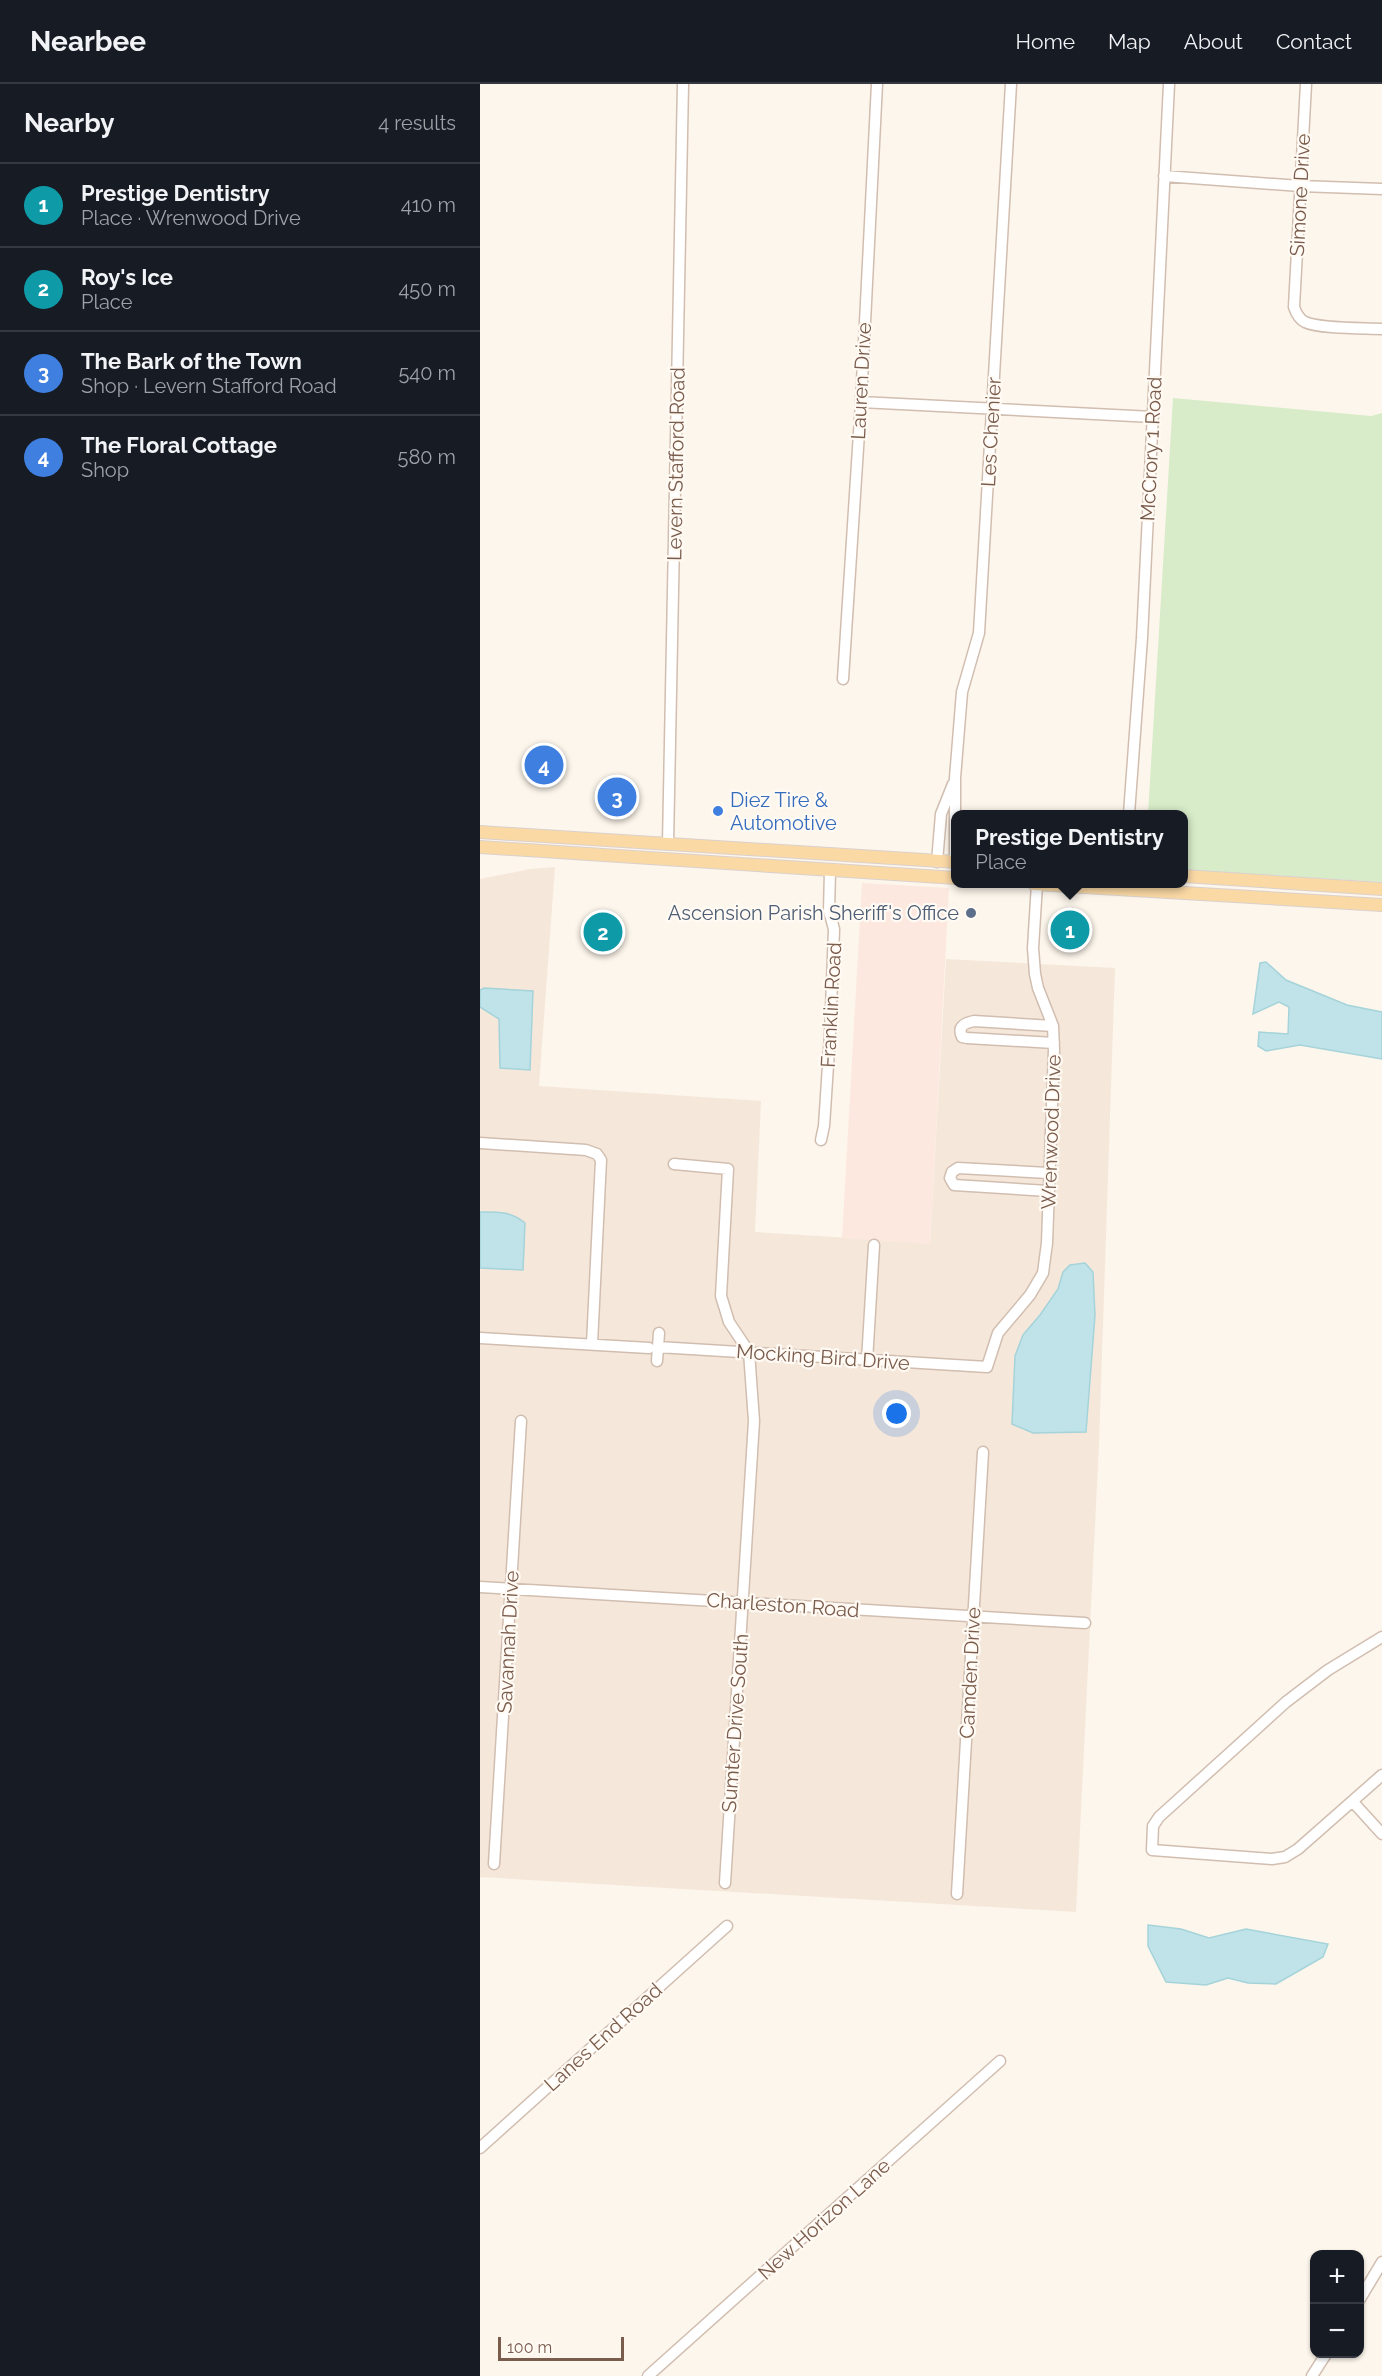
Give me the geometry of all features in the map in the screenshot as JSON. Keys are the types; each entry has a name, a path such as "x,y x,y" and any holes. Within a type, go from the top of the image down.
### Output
{"main road":[{"path":"480,832 668,844 892,863 940,870 951,864"},
{"path":"481,847 499,839 521,841 541,837"},
{"path":"613,855 628,849 663,850 668,844"},
{"path":"481,847 951,878"},
{"path":"797,868 823,863 951,862"},
{"path":"1188,876 1382,889"},
{"path":"1188,885 1191,883 1227,886 1255,881"},
{"path":"1106,888 1382,905"},
{"path":"1177,892 1183,888"}],"street":[{"name":"Levern Stafford Road","path":"668,844 683,84"},
{"name":"Lauren Drive","path":"843,679 861,402 877,84"},
{"name":"Les Chenier","path":"956,810 962,692 979,633 1011,84"},
{"name":"McCrory 1 Road","path":"1129,810 1142,638 1169,84"},
{"name":"Simone Drive","path":"1306,84 1294,307 1303,321 1315,325 1382,329"},
{"path":"1164,176 1300,186 1382,189"},
{"path":"861,402 1153,417"},
{"name":"Les Chenier","path":"937,862 941,814 956,778"},
{"name":"Franklin Road","path":"821,1140 825,1114 834,929 829,911 830,871"},
{"name":"Wrenwood Drive","path":"987,1367 998,1333 1030,1295 1042,1273 1047,1243 1047,1191 1054,1043 1053,1026 1035,974 1033,948 1036,888"},
{"path":"1053,1026 974,1021 965,1023 960,1032 962,1037 966,1038 1054,1043"},
{"path":"480,1143 586,1150 597,1154 601,1160 592,1344"},
{"path":"674,1164 728,1169 721,1296 729,1323 749,1352"},
{"path":"1047,1191 954,1185 950,1178 952,1172 958,1168 1048,1173"},
{"path":"867,1361 874,1245"},
{"path":"657,1361 653,1348 659,1333"},
{"name":"Mocking Bird Drive","path":"480,1338 987,1367"},
{"name":"Sumter Drive South","path":"725,1883 754,1420 749,1352"},
{"name":"Savannah Drive","path":"494,1864 520,1421"},
{"name":"Camden Drive","path":"957,1894 983,1452"},
{"name":"Charleston Road","path":"480,1587 1085,1623"},
{"path":"1382,1637 1328,1670 1286,1702 1159,1817 1153,1826 1152,1850 1272,1859 1285,1857 1298,1849 1382,1775"},
{"path":"1353,1802 1382,1834"},
{"name":"Lanes End Road","path":"480,2148 727,1926"},
{"name":"New Horizon Lane","path":"648,2376 1000,2061"},
{"path":"1364,2291 1382,2262"},
{"path":"1312,2376 1323,2358"}],"shaded area":[{"path":"555,867 539,1086 761,1101 755,1232 930,1243 946,959 1115,968 1099,1444 1076,1912 480,1877 480,879 530,869"},
{"path":"862,883 949,888 930,1244 842,1238"}],"green space":[{"path":"1173,398 1371,416 1382,413 1382,882 1188,870 1188,810 1148,810"}],"water":[{"path":"1266,962 1286,980 1347,1005 1382,1012 1382,1059 1300,1045 1266,1051 1258,1046 1259,1032 1288,1034 1289,1007 1279,1002 1253,1014 1260,963"},
{"path":"484,988 533,991 530,1070 500,1068 499,1019 480,1007 480,990"},
{"path":"480,1212 509,1214 525,1223 523,1270 480,1268"},
{"path":"1085,1263 1093,1272 1095,1315 1086,1432 1033,1433 1012,1424 1015,1356 1023,1335 1058,1289 1063,1272 1070,1265"},
{"path":"1148,1925 1181,1929 1209,1938 1246,1929 1328,1944 1323,1957 1276,1984 1248,1983 1228,1978 1206,1985 1166,1982 1148,1946"}],"place":[{"name":"The Floral Cottage","path":"544,765"},
{"name":"The Bark of the Town","path":"617,797"},
{"name":"Diez Tire & Automotive","path":"718,811"},
{"name":"Ascension Parish Sheriff's Office","path":"971,913"},
{"name":"Prestige Dentistry","path":"1070,930"},
{"name":"Roy's Ice","path":"603,932"}]}
